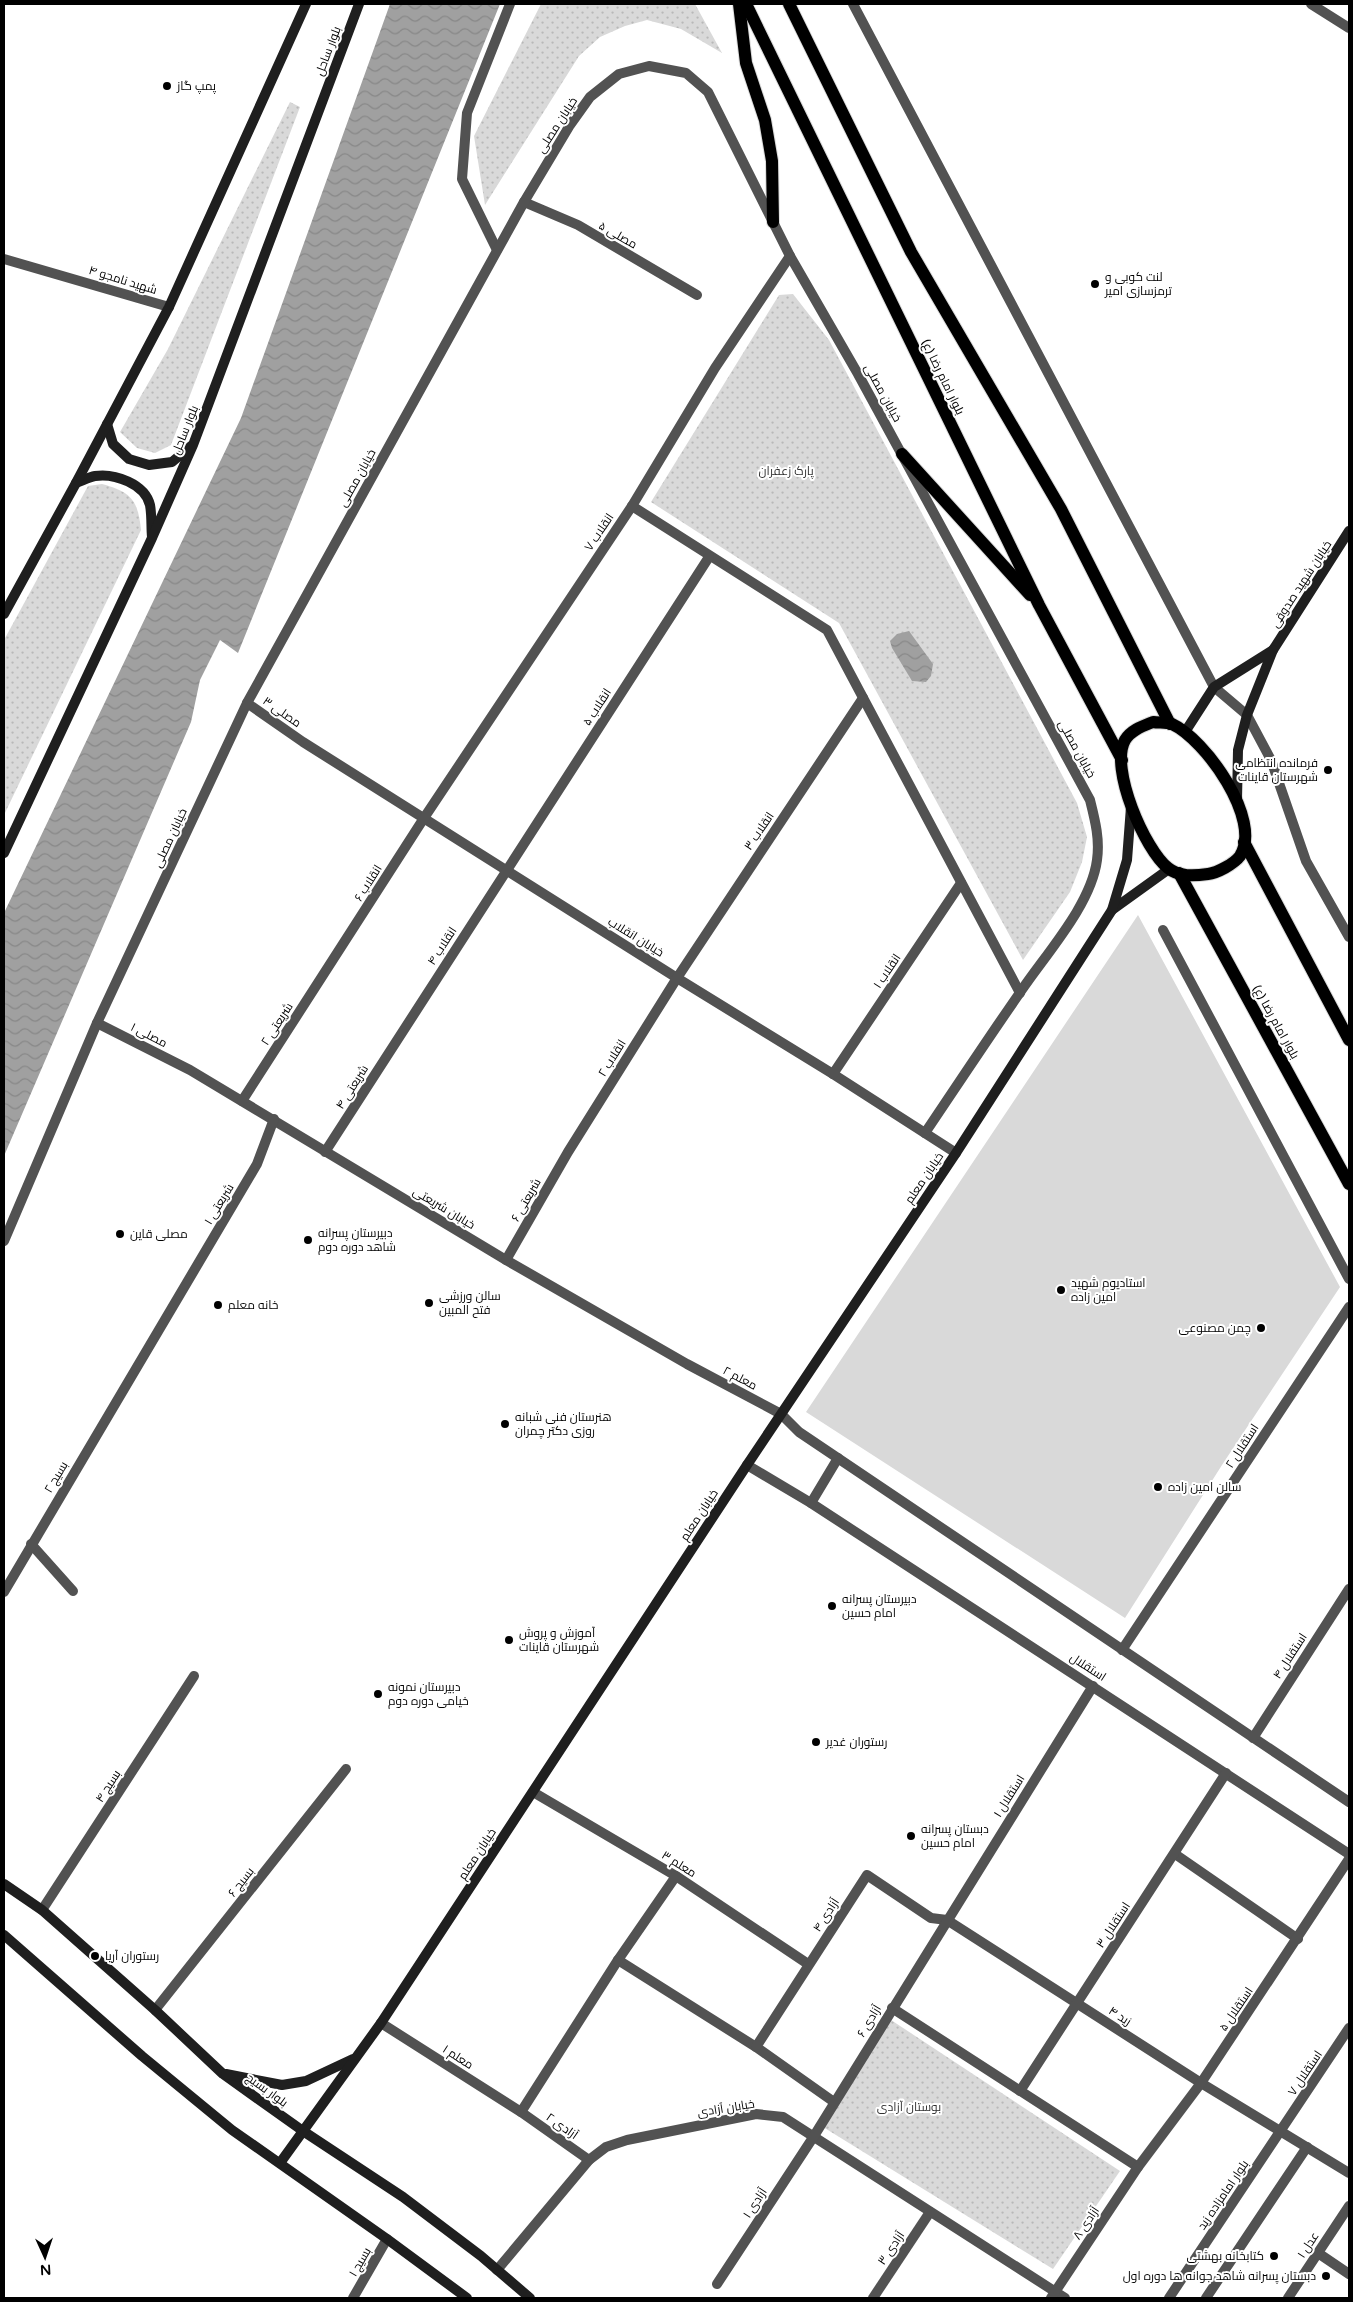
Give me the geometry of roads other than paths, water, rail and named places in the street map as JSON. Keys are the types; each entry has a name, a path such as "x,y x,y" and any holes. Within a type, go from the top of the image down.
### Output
{"main road":[{"path":"4,614 169,307 306,4"},
{"name":"بلوار ساحل","path":"4,853 152,538 193,444 359,4"},
{"path":"739,4 746,63 765,120 772,161 773,222"},
{"name":"بلوار امام رضا (ع)","path":"746,4 1039,605 1122,760"},
{"path":"789,4 911,252 1061,509 1170,724"},
{"path":"107,424 113,444 129,459 149,465 172,462 193,444"},
{"path":"902,454 1039,605"},
{"path":"76,483 95,476 111,477 129,481 141,488 149,504 152,538"},
{"name":"خیابان شهید صدوقی","path":"1273,650 1349,531"},
{"path":"1185,732 1214,687 1273,650"},
{"path":"1238,804 1238,750 1247,716 1273,650"},
{"path":"1153,722 1170,724 1185,732 1197,742 1221,770 1238,804 1246,832 1240,856 1217,873 1190,877 1174,871 1148,844 1125,787 1122,760 1125,741 1138,728 1153,722"},
{"path":"1112,910 1127,860 1131,805"},
{"path":"1244,842 1349,1040"},
{"path":"1112,910 1174,871"},
{"name":"بلوار امام رضا (ع)","path":"1174,871 1349,1184"},
{"name":"خیابان معلم","path":"280,2162 381,2023 747,1465 956,1153 1112,910"},
{"name":"بلوار بسیج","path":"4,1884 42,1910 155,2010 223,2074 303,2131 403,2197 530,2298"},
{"path":"4,1935 149,2062 232,2130 280,2162 467,2298"},
{"path":"223,2074 282,2085 306,2081 356,2057"}],"street":[{"path":"498,250 462,179 467,113 510,4"},
{"path":"853,4 1214,687 1247,716 1271,760 1306,860 1349,937"},
{"path":"1311,4 1349,28"},
{"name":"خیابان مصلی","path":"4,1241 97,1023 247,703 524,202 570,125 590,97 619,74 650,66 686,73 708,92 790,256 902,454 1090,800 1097,828 1097,861 1085,896 1068,924 925,1133"},
{"name":"مصلی ۵","path":"524,202 578,225 697,295"},
{"name":"انقلاب ۷","path":"424,818 632,506 715,368 790,256"},
{"name":"شهید نامجو ۴","path":"4,258 169,307"},
{"path":"632,506 709,557 827,630 1020,993"},
{"name":"انقلاب ۵","path":"506,870 709,557"},
{"name":"انقلاب ۳","path":"677,978 862,698"},
{"name":"مصلی ۳","path":"247,703 303,742"},
{"name":"خیابان انقلاب","path":"303,742 956,1153"},
{"name":"انقلاب ۶","path":"333,962 424,818"},
{"name":"انقلاب ۴","path":"399,1035 506,870"},
{"name":"انقلاب ۱","path":"833,1074 961,883"},
{"path":"1163,930 1349,1279"},
{"name":"شریعتی ۲","path":"242,1100 333,962"},
{"name":"انقلاب ۲","path":"568,1152 677,978"},
{"name":"مصلی ۱","path":"97,1023 190,1070"},
{"name":"شریعتی ۴","path":"325,1152 399,1035"},
{"name":"خیابان شریعتی","path":"190,1070 506,1260 687,1364"},
{"name":"شریعتی ۱","path":"132,1376 257,1164 274,1119"},
{"name":"شریعتی ۶","path":"506,1260 568,1152"},
{"name":"استقلال ۲","path":"1122,1650 1349,1307"},
{"name":"معلم ۲","path":"687,1364 781,1414"},
{"name":"بسیج ۲","path":"4,1592 132,1376"},
{"path":"781,1414 798,1432 1349,1802"},
{"path":"812,1502 838,1458"},
{"name":"استقلال","path":"747,1465 812,1502 1349,1854"},
{"path":"31,1544 73,1591"},
{"name":"استقلال ۴","path":"1253,1738 1349,1589"},
{"name":"بسیج ۴","path":"42,1910 194,1676"},
{"name":"استقلال ۱","path":"947,1920 1093,1686"},
{"name":"بسیج ۶","path":"155,2010 346,1769"},
{"name":"استقلال ۳","path":"1020,2091 1226,1773"},
{"name":"معلم ۳","path":"533,1792 676,1876 808,1964"},
{"path":"1174,1854 1298,1939"},
{"name":"استقلال ۵","path":"1138,2168 1201,2084 1349,1860"},
{"name":"آزادی ۴","path":"756,2047 867,1875 931,1918 947,1920"},
{"path":"521,2112 618,1960 676,1876"},
{"name":"زید ۴","path":"947,1920 1201,2084 1349,2173"},
{"name":"آزادی ۶","path":"814,2136 947,1920"},
{"path":"618,1960 756,2047 834,2102"},
{"path":"892,2008 1138,2168"},
{"name":"معلم ۱","path":"381,2023 521,2112"},
{"name":"استقلال ۷","path":"1281,2131 1349,2028"},
{"name":"آزادی ۲","path":"521,2112 589,2160"},
{"name":"خیابان آزادی","path":"497,2270 589,2160 606,2147 627,2140 756,2114 783,2117 930,2212 1053,2295 1065,2298"},
{"name":"بلوار امامزاده زید","path":"1169,2298 1281,2131"},
{"name":"آزادی ۱","path":"717,2284 814,2136"},
{"path":"1206,2298 1306,2147"},
{"name":"آزادی ۸","path":"1053,2295 1138,2168"},
{"name":"عدل ۱","path":"1288,2298 1349,2206"},
{"name":"آزادی ۳","path":"872,2298 930,2212"},
{"name":"بسیج ۱","path":"354,2298 387,2239"},
{"path":"1318,2253 1349,2274"}],"water":[{"path":"390,4 500,4 238,653 220,640 200,680 191,722 4,1156 4,913 241,418"},
{"path":"909,631 933,664 931,676 926,682 912,681 892,648 890,641 897,634"}],"place":[{"name":"پمپ گاز","path":"167,86"},
{"name":"لنت کوبی و ترمزسازی امیر","path":"1095,284"},
{"name":"فرمانده انتظامی شهرستان قاینات","path":"1328,770"},
{"name":"مصلی قاین","path":"120,1234"},
{"name":"دبیرستان پسرانه شاهد دوره دوم","path":"308,1240"},
{"name":"استادیوم شهید امین زاده","path":"1061,1290"},
{"name":"سالن ورزشی فتح المبین","path":"429,1303"},
{"name":"خانه معلم","path":"218,1305"},
{"name":"چمن مصنوعی","path":"1261,1328"},
{"name":"هنرستان فنی شبانه روزی دکتر چمران","path":"505,1424"},
{"name":"سالن امین زاده","path":"1158,1487"},
{"name":"دبیرستان پسرانه امام حسین","path":"832,1606"},
{"name":"آموزش و پروش شهرستان قاینات","path":"509,1640"},
{"name":"دبیرستان نمونه خیامی دوره دوم","path":"378,1694"},
{"name":"رستوران غدیر","path":"816,1742"},
{"name":"دبستان پسرانه امام حسین","path":"911,1836"},
{"name":"رستوران آریا","path":"95,1956"},
{"name":"کتابخانه بهشتی","path":"1274,2256"},
{"name":"دبستان پسرانه شاهد جوانه ها دوره اول","path":"1326,2276"}],"park label":[{"name":"پارک زعفران","path":"786,471"},
{"name":"بوستان آزادی","path":"909,2107"}]}
